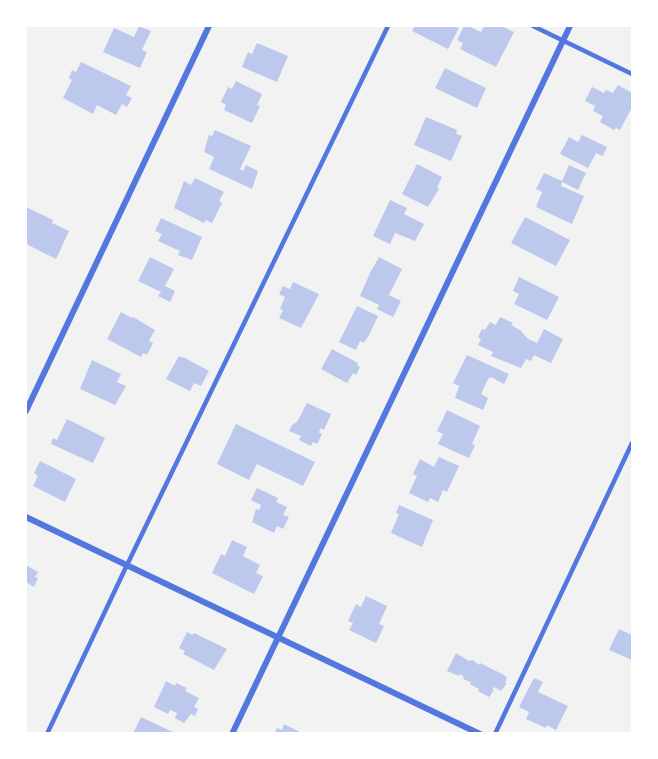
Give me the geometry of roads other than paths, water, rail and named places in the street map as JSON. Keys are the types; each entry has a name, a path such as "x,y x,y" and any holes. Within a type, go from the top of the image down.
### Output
{"street":[{"path":"26,411 208,26"},
{"path":"232,734 570,26"},
{"path":"26,517 480,734"}],"lane":[{"path":"47,734 388,26"},
{"path":"533,26 633,74"},
{"path":"495,734 633,443"}]}
